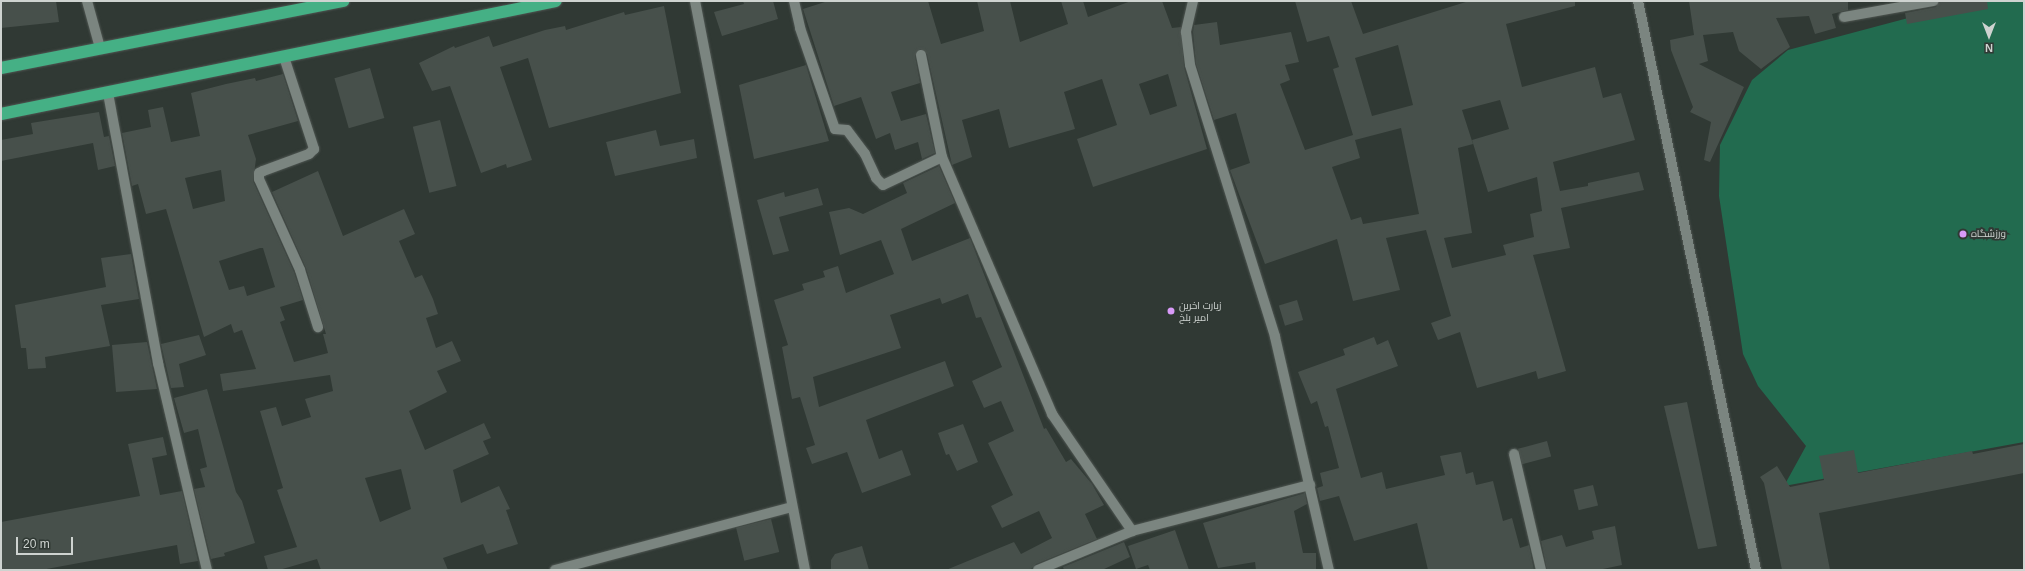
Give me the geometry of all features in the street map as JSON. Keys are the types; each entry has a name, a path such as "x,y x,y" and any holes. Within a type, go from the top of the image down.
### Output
{"highway":[{"path":"1,68 343,1"},
{"path":"1,114 556,1"}],"street":[{"path":"87,1 100,48"},
{"path":"695,1 791,507 805,570"},
{"path":"794,1 800,28 835,129 847,130 865,154 876,178 883,185 942,157"},
{"path":"1193,1 1186,32 1190,65 1276,337 1329,570"},
{"path":"1638,1 1756,570"},
{"path":"1844,17 1934,1"},
{"path":"921,55 942,157 1052,414 1132,531"},
{"path":"284,57 314,149 309,154 263,171 259,174 259,179 300,270 318,327"},
{"path":"108,93 158,363 207,570"},
{"path":"1514,454 1541,570"},
{"path":"1038,570 1132,531 1310,485"},
{"path":"555,570 791,507"}],"green space":[{"path":"1972,1 2024,1 2024,442 1784,486 1806,446 1758,386 1743,354 1719,196 1720,145 1752,80 1788,50"}],"building":[{"path":"1,1 56,1 59,22 1,28"},
{"path":"743,1 773,1 778,19 722,36 714,12 744,4"},
{"path":"828,1 928,1 941,44 984,31 977,1 1010,1 1020,42 1068,24 1061,1 1083,1 1088,17 1131,1 1162,1 1172,28 1181,27 1184,67 1207,149 1093,187 1077,139 1117,125 1102,79 1064,92 1075,129 1009,148 999,109 962,120 972,157 952,165 927,54 920,49 915,56 920,83 891,92 901,121 926,114 935,153 922,159 918,142 895,150 890,133 876,139 861,97 834,106 803,9","holes":["1168,74 1177,106 1150,115 1139,84"]},
{"path":"1295,1 1351,1 1363,34 1469,1 1575,1 1575,6 1506,24 1522,87 1595,67 1603,98 1621,93 1635,140 1553,162 1560,191 1588,186 1588,183 1639,172 1644,190 1561,208 1570,248 1533,255 1566,371 1538,379 1536,371 1477,388 1460,332 1438,340 1431,323 1451,316 1426,230 1386,238 1400,290 1353,301 1337,239 1265,264 1230,170 1250,163 1236,113 1214,120 1196,64 1193,32 1194,25 1217,22 1220,45 1291,32 1299,62 1285,65 1290,80 1280,84 1305,150 1353,135 1333,69 1339,67 1329,36 1307,42","holes":["1398,45 1413,105 1372,116 1355,58","1500,100 1509,129 1472,140 1488,192 1537,177 1542,211 1530,214 1534,237 1503,245 1506,255 1452,268 1444,238 1472,233 1458,148 1473,144 1462,110","1401,128 1419,214 1363,224 1361,217 1351,220 1332,167 1360,158 1355,140"]},
{"path":"1689,1 1848,1 1848,10 1832,14 1836,28 1815,34 1809,16 1776,18 1790,47 1761,69 1739,51 1733,32 1703,35 1708,61 1699,64 1744,87 1710,162 1704,160 1711,122 1690,112 1693,107 1671,50 1670,40 1694,35"},
{"path":"1940,1 1987,1 1988,9 1907,24 1905,13 1936,7"},
{"path":"664,6 681,93 549,128 528,58 500,67 532,160 507,168 506,164 481,173 450,86 432,91 419,63 454,46 455,48 489,36 493,47 545,30 565,26 566,30 624,12 625,15"},
{"path":"806,65 829,141 754,159 739,85"},
{"path":"370,68 384,118 349,128 334,78"},
{"path":"283,74 298,121 248,135 256,159 253,181 294,272 303,300 280,307 285,320 280,322 294,362 328,353 323,334 326,334 306,268 272,192 318,171 343,236 404,209 415,234 399,241 415,278 422,275 433,299 438,314 426,318 436,348 452,341 461,361 437,371 447,392 409,411 425,450 484,423 491,438 483,441 489,454 453,470 461,503 499,486 510,509 506,510 518,544 487,554 483,544 443,558 448,570 321,570 317,559 279,570 268,570 264,556 297,547 277,490 283,488 260,411 276,407 282,426 311,417 305,399 333,391 330,375 223,391 220,374 256,369 242,330 234,333 231,324 204,337 166,209 146,214 138,184 132,186 122,133 151,127 148,110 163,107 171,142 200,136 191,93 255,78 256,81","holes":["221,170 225,201 193,209 185,178","263,248 275,287 247,296 244,286 229,290 219,261","401,469 411,509 380,522 365,478"]},
{"path":"99,112 104,137 109,136 115,166 98,170 93,143 1,161 1,140 33,134 31,123"},
{"path":"440,120 456,186 429,193 413,127"},
{"path":"656,130 660,146 694,139 697,158 615,176 606,142"},
{"path":"939,166 955,203 901,229 912,261 970,238 1044,429 1046,428 1066,462 1071,459 1092,484 1104,505 1085,514 1097,539 1036,564 1030,570 946,570 1014,542 1021,554 1052,538 1039,511 1002,528 991,506 1013,495 988,443 1014,431 1001,401 984,408 972,381 1002,367 981,317 976,318 968,294 942,304 940,298 890,315 901,348 813,377 819,407 945,361 954,386 866,420 879,459 902,450 911,475 862,493 847,452 812,464 806,448 815,445 800,397 792,399 782,347 788,345 774,300 804,290 802,284 825,277 823,271 838,266 846,293 894,274 881,240 840,255 829,212 849,208 863,214 907,193 903,183"},
{"path":"818,188 823,205 779,217 789,251 773,255 757,200 784,192 785,197"},
{"path":"131,254 139,299 101,305 110,346 45,357 46,368 28,369 26,348 21,348 15,305 106,287 101,258"},
{"path":"1297,300 1303,320 1285,326 1279,306"},
{"path":"199,335 206,355 179,364 184,387 171,388 161,344"},
{"path":"1374,337 1377,345 1388,340 1398,366 1336,389 1361,478 1382,472 1386,489 1445,475 1440,456 1461,452 1466,474 1473,472 1476,485 1493,481 1503,521 1512,518 1520,548 1529,545 1534,570 1428,570 1417,523 1354,541 1339,496 1320,501 1317,488 1323,486 1320,473 1339,468 1328,426 1325,427 1317,401 1311,404 1298,372 1345,355 1343,349"},
{"path":"147,342 157,389 116,392 112,345"},
{"path":"207,389 236,492 242,501 255,543 224,553 225,556 211,559 194,489 205,487 200,469 207,467 198,429 184,433 174,398"},
{"path":"1687,402 1717,546 1698,549 1664,406"},
{"path":"963,424 978,462 957,471 949,454 946,455 938,433"},
{"path":"163,437 167,455 152,458 160,495 182,491 198,561 180,564 177,545 41,570 1,570 1,522 140,496 128,444"},
{"path":"1547,441 1551,456 1522,464 1518,449"},
{"path":"2024,444 2024,473 1819,513 1830,570 1782,570 1764,483 1760,477 1777,466 1790,487 1824,480 1819,456 1854,450 1858,473 1972,451 1973,454"},
{"path":"1593,485 1598,505 1579,510 1574,490"},
{"path":"1305,493 1307,504 1294,511 1303,553 1316,553 1316,570 1256,570 1255,562 1218,568 1203,523"},
{"path":"771,519 779,552 744,561 736,528"},
{"path":"1615,526 1622,565 1598,570 1547,570 1541,541 1562,535 1566,547 1594,539 1592,531"},
{"path":"1175,530 1189,570 1150,570 1148,565 1136,569 1128,546"},
{"path":"1124,542 1130,557 1102,570 1064,570 1063,567"},
{"path":"862,546 869,570 831,570 831,560 835,554"}],"place":[{"name":"ورزشگاه","path":"1963,234"},
{"name":"زیارت اخرین امیر بلخ","path":"1171,311"}]}
